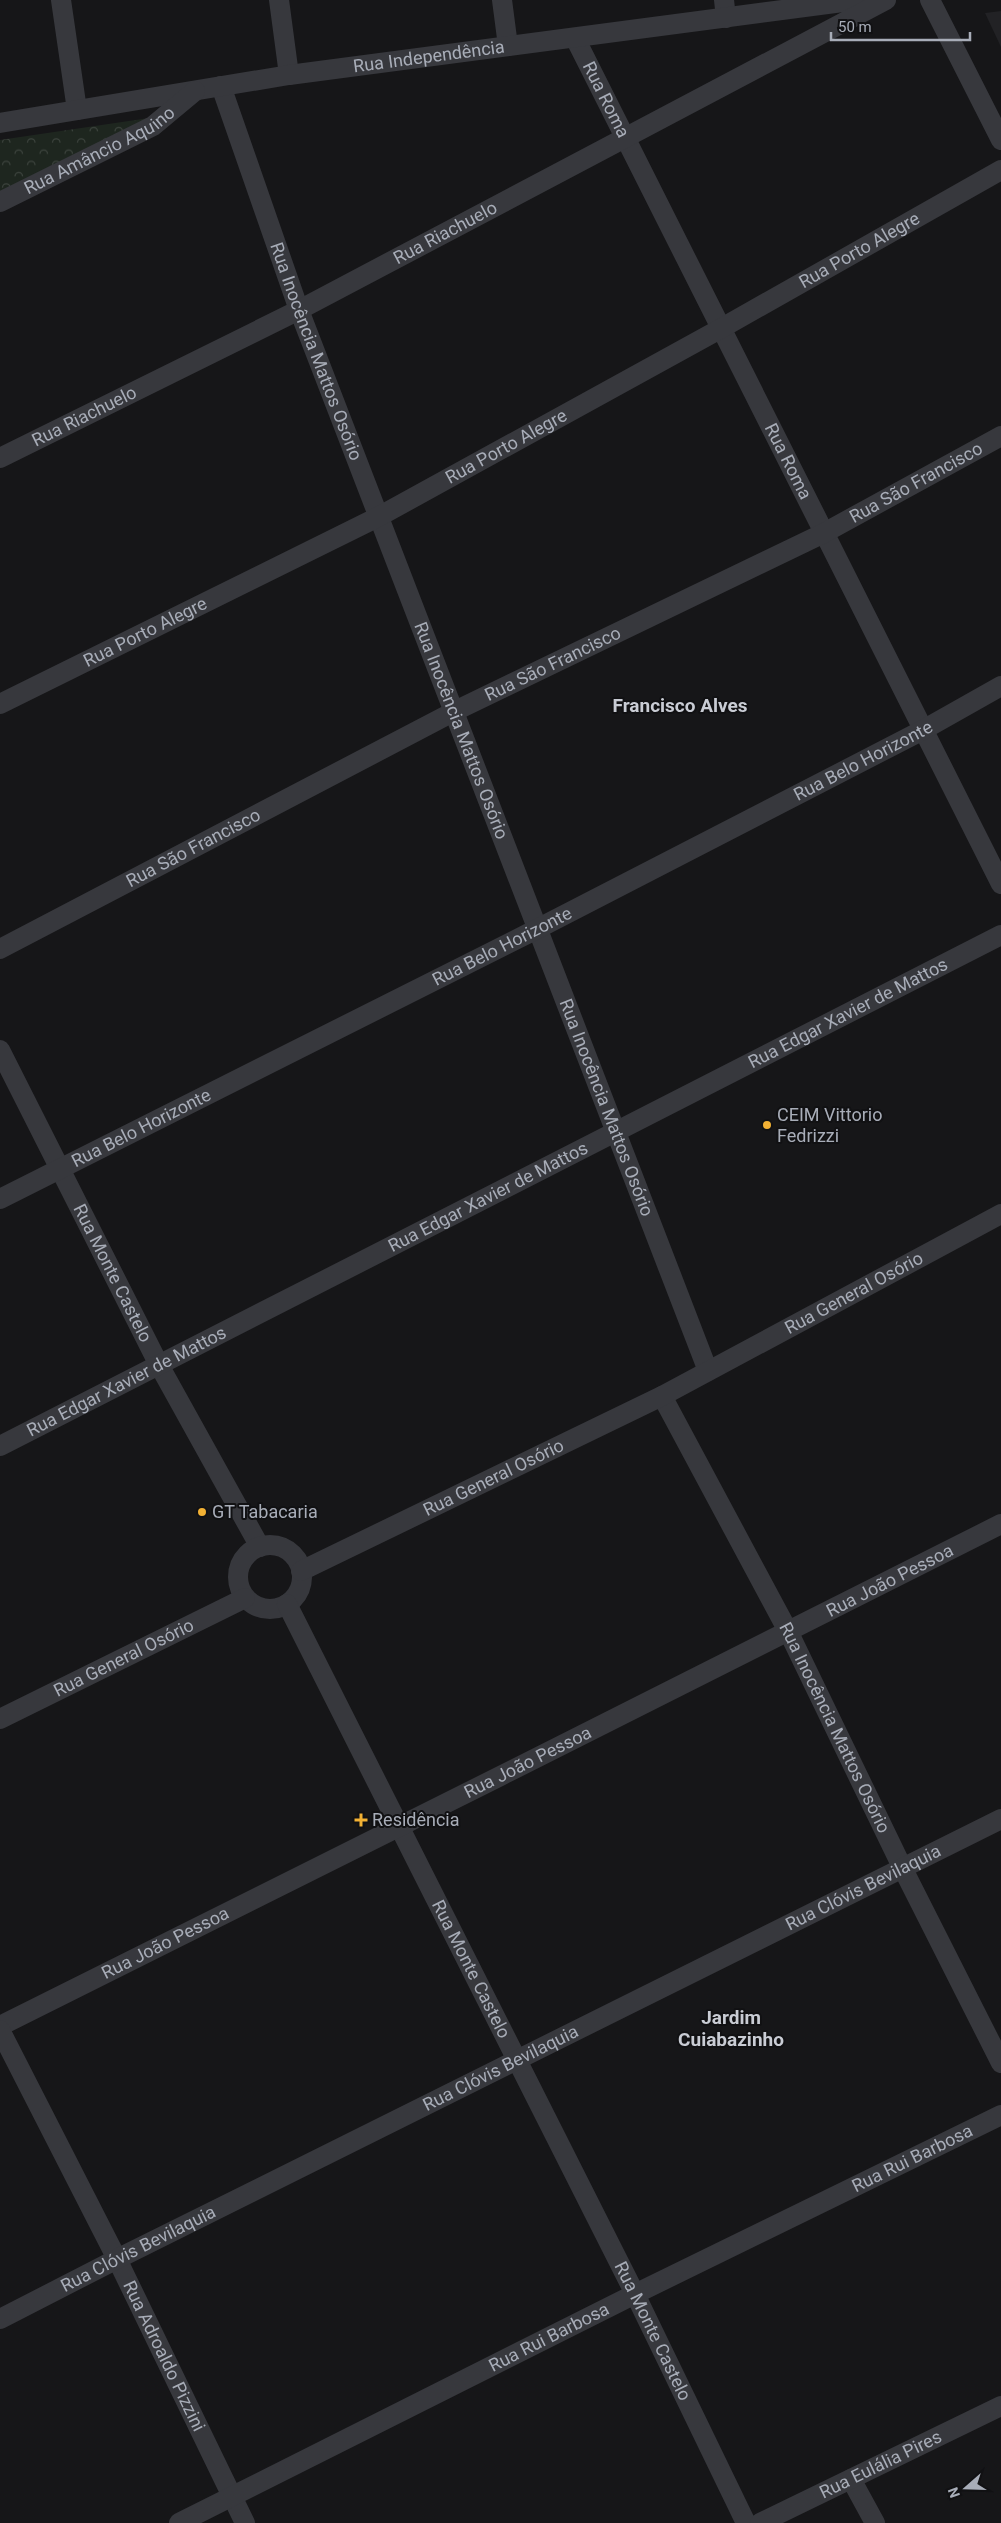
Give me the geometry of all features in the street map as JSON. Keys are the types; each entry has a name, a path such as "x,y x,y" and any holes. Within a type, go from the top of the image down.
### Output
{"street":[{"path":"61,0 77,110"},
{"path":"279,0 289,76"},
{"path":"502,0 508,46"},
{"name":"Rua Independência","path":"0,123 221,86 575,38 725,9 858,0"},
{"name":"Rua Riachuelo","path":"0,458 298,310 886,0"},
{"path":"930,0 1001,140"},
{"name":"Rua Roma","path":"575,38 1001,884"},
{"name":"Rua Inocência Mattos Osório","path":"221,86 298,310 455,711 708,1371"},
{"name":"Rua Amâncio Aquino","path":"0,202 153,126 195,90"},
{"name":"Rua Porto Alegre","path":"0,704 378,517 1001,170"},
{"name":"Rua São Francisco","path":"0,949 455,711 824,533 1001,436"},
{"name":"Rua Belo Horizonte","path":"0,1199 537,929 923,730 1001,686"},
{"name":"Rua Edgar Xavier de Mattos","path":"0,1446 1001,935"},
{"name":"Rua Monte Castelo","path":"0,1050 160,1365 260,1547"},
{"name":"Rua General Osório","path":"301,1571 662,1396 1001,1214"},
{"name":"Rua Inocência Mattos Osório","path":"662,1396 789,1632 903,1870 1001,2062"},
{"name":"Rua João Pessoa","path":"0,2028 399,1825 789,1632 1001,1524"},
{"path":"274,1545 288,1550 295,1558 301,1571 300,1588 287,1604 278,1608 267,1609 256,1606 245,1598 238,1581 238,1570 242,1560 249,1552 260,1547 274,1545"},
{"name":"Rua General Osório","path":"0,1719 245,1598"},
{"name":"Rua Monte Castelo","path":"287,1604 635,2294 746,2523"},
{"name":"Rua Clóvis Bevilaquia","path":"0,2320 117,2259 516,2059 903,1870 1001,1819"},
{"name":"Rua Adroaldo Pizzini","path":"0,2028 117,2259 245,2523"},
{"name":"Rua Rui Barbosa","path":"179,2523 635,2294 1001,2115"},
{"name":"Rua Eulália Pires","path":"760,2523 1001,2406"},
{"path":"851,2479 874,2523"}],"shaded area":[{"path":"1001,11 1001,47 985,13"}],"green space":[{"path":"156,117 0,193 0,140"}],"place":[{"name":"CEIM Vittorio Fedrizzi","path":"767,1125"},
{"name":"GT Tabacaria","path":"202,1512"},
{"name":"Residência","path":"361,1820"}],"district":[{"name":"Francisco Alves","path":"680,705"},
{"name":"Jardim Cuiabazinho","path":"731,2028"}]}
